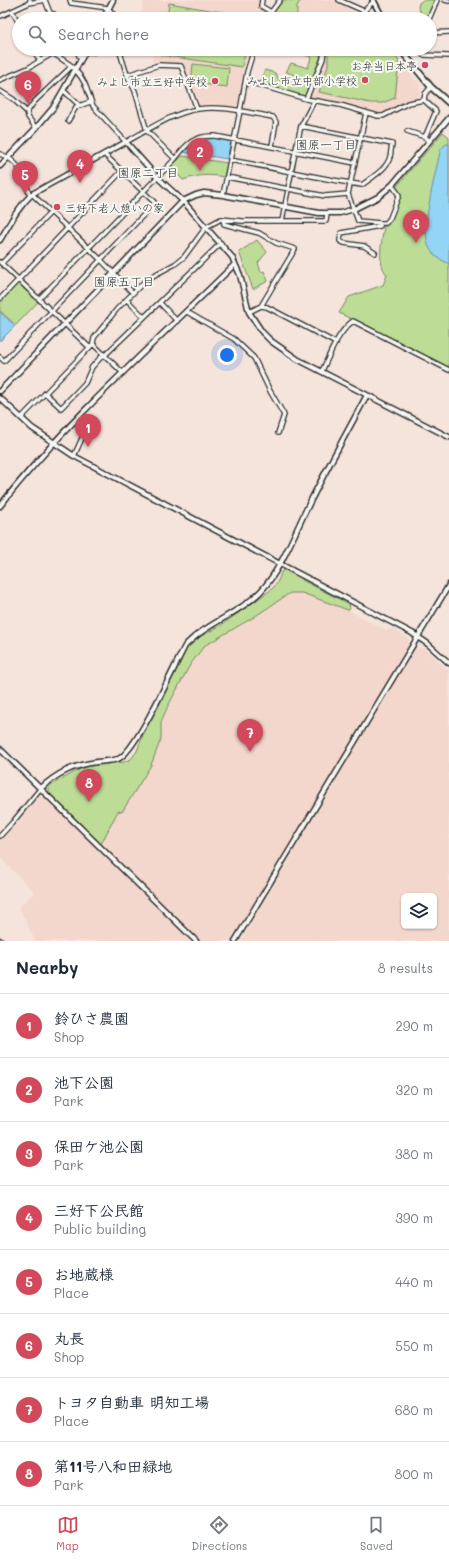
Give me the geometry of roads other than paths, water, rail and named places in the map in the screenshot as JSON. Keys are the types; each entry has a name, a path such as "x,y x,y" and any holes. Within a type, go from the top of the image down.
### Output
{"main road":[{"path":"374,1 380,12"},
{"path":"406,56 432,87 449,103"}],"street":[{"path":"1,16 29,1 45,0 50,12"},
{"path":"70,0 71,4 108,8"},
{"path":"79,5 80,0"},
{"path":"106,12 112,0"},
{"path":"262,0 261,6 271,12 280,0"},
{"path":"339,0 364,10 374,1"},
{"path":"432,12 437,0"},
{"path":"445,0 449,1"},
{"path":"108,8 110,12"},
{"path":"437,33 448,32 449,28"},
{"path":"37,56 40,61"},
{"path":"0,80 28,68 49,56"},
{"path":"56,56 72,66 85,84 90,102 95,109 157,177 182,201 221,243 232,257 240,275 249,312 262,332 278,347 297,359 449,437"},
{"path":"0,166 53,108 65,90 82,58 79,56"},
{"path":"121,56 127,75 135,91 147,131 174,159"},
{"path":"223,195 247,72 252,56"},
{"path":"306,99 323,56"},
{"path":"437,56 449,56"},
{"path":"127,75 159,65 181,66 197,109"},
{"path":"27,112 34,102 72,66"},
{"path":"57,81 80,105"},
{"path":"246,81 306,99 340,105 366,113 383,116 408,103 424,100"},
{"path":"424,100 425,94 432,87"},
{"path":"0,91 13,99 27,112 28,117 36,128"},
{"path":"424,100 436,111 425,137"},
{"path":"282,221 287,189 301,126 314,101"},
{"path":"68,121 72,112 80,105 90,102"},
{"path":"0,240 16,212 31,195 180,113 197,109 219,108 275,119 276,122 272,146"},
{"path":"366,113 348,194 358,221 386,223 390,218 399,195 392,185"},
{"path":"0,391 182,201 204,193 223,195 327,214 354,209 378,197 392,185 449,118"},
{"path":"230,160 362,185 379,172 390,158 392,144 301,126"},
{"path":"407,131 425,137 429,140"},
{"path":"39,299 185,146 198,137 207,135 234,139 355,162"},
{"path":"0,154 8,157 22,171 31,195 101,260 133,293"},
{"path":"0,357 4,361 154,204 154,202 104,154"},
{"path":"0,299 122,171"},
{"path":"226,177 325,196 348,194"},
{"path":"50,212 1,262 64,323 104,355 123,373"},
{"path":"21,418 91,346 94,338 117,309 147,279 184,257 206,227 223,219 242,221 326,221 327,214"},
{"path":"223,219 224,224 259,233 276,243 295,249 261,306 249,312"},
{"path":"375,252 364,246 344,243 340,241 340,236 341,233 380,226 380,223"},
{"path":"45,393 61,408 85,383 92,367 221,243"},
{"path":"0,506 53,444 77,419 235,264"},
{"path":"127,300 144,317"},
{"path":"160,303 177,321"},
{"path":"261,306 266,307 336,343"},
{"path":"187,312 234,339 254,358 285,418 278,433"},
{"path":"322,371 347,325 353,321 449,370"},
{"path":"0,836 40,789 50,780 80,765 119,759 128,751 139,736 185,646 194,637 255,598 268,583 280,563 309,504 367,395"},
{"path":"0,398 21,418 53,444 419,637 449,663"},
{"path":"74,456 88,425 77,419"},
{"path":"236,941 449,585"},
{"path":"0,749 196,941"}],"water":[{"path":"206,137 231,141 227,159 183,152 199,139"},
{"path":"446,144 449,144 449,264 438,258 432,252 427,241 426,230 429,202 440,152"},
{"path":"0,312 15,326 0,341"}],"place":[{"name":"お弁当日本亭","path":"425,65"},
{"name":"みよし市立中部小学校","path":"365,80"},
{"name":"みよし市立三好中学校","path":"215,81"},
{"name":"丸長","path":"28,104"},
{"name":"池下公園","path":"200,171"},
{"name":"三好下公民館","path":"80,183"},
{"name":"お地蔵様","path":"25,194"},
{"name":"三好下老人憩いの家","path":"57,207"},
{"name":"保田ケ池公園","path":"416,243"},
{"name":"鈴ひさ農園","path":"88,447"},
{"name":"トヨタ自動車 明知工場","path":"250,752"},
{"name":"第11号八和田緑地","path":"89,802"}],"district":[{"name":"園原一丁目","path":"326,144"},
{"name":"園原二丁目","path":"148,172"},
{"name":"園原五丁目","path":"124,281"}]}
